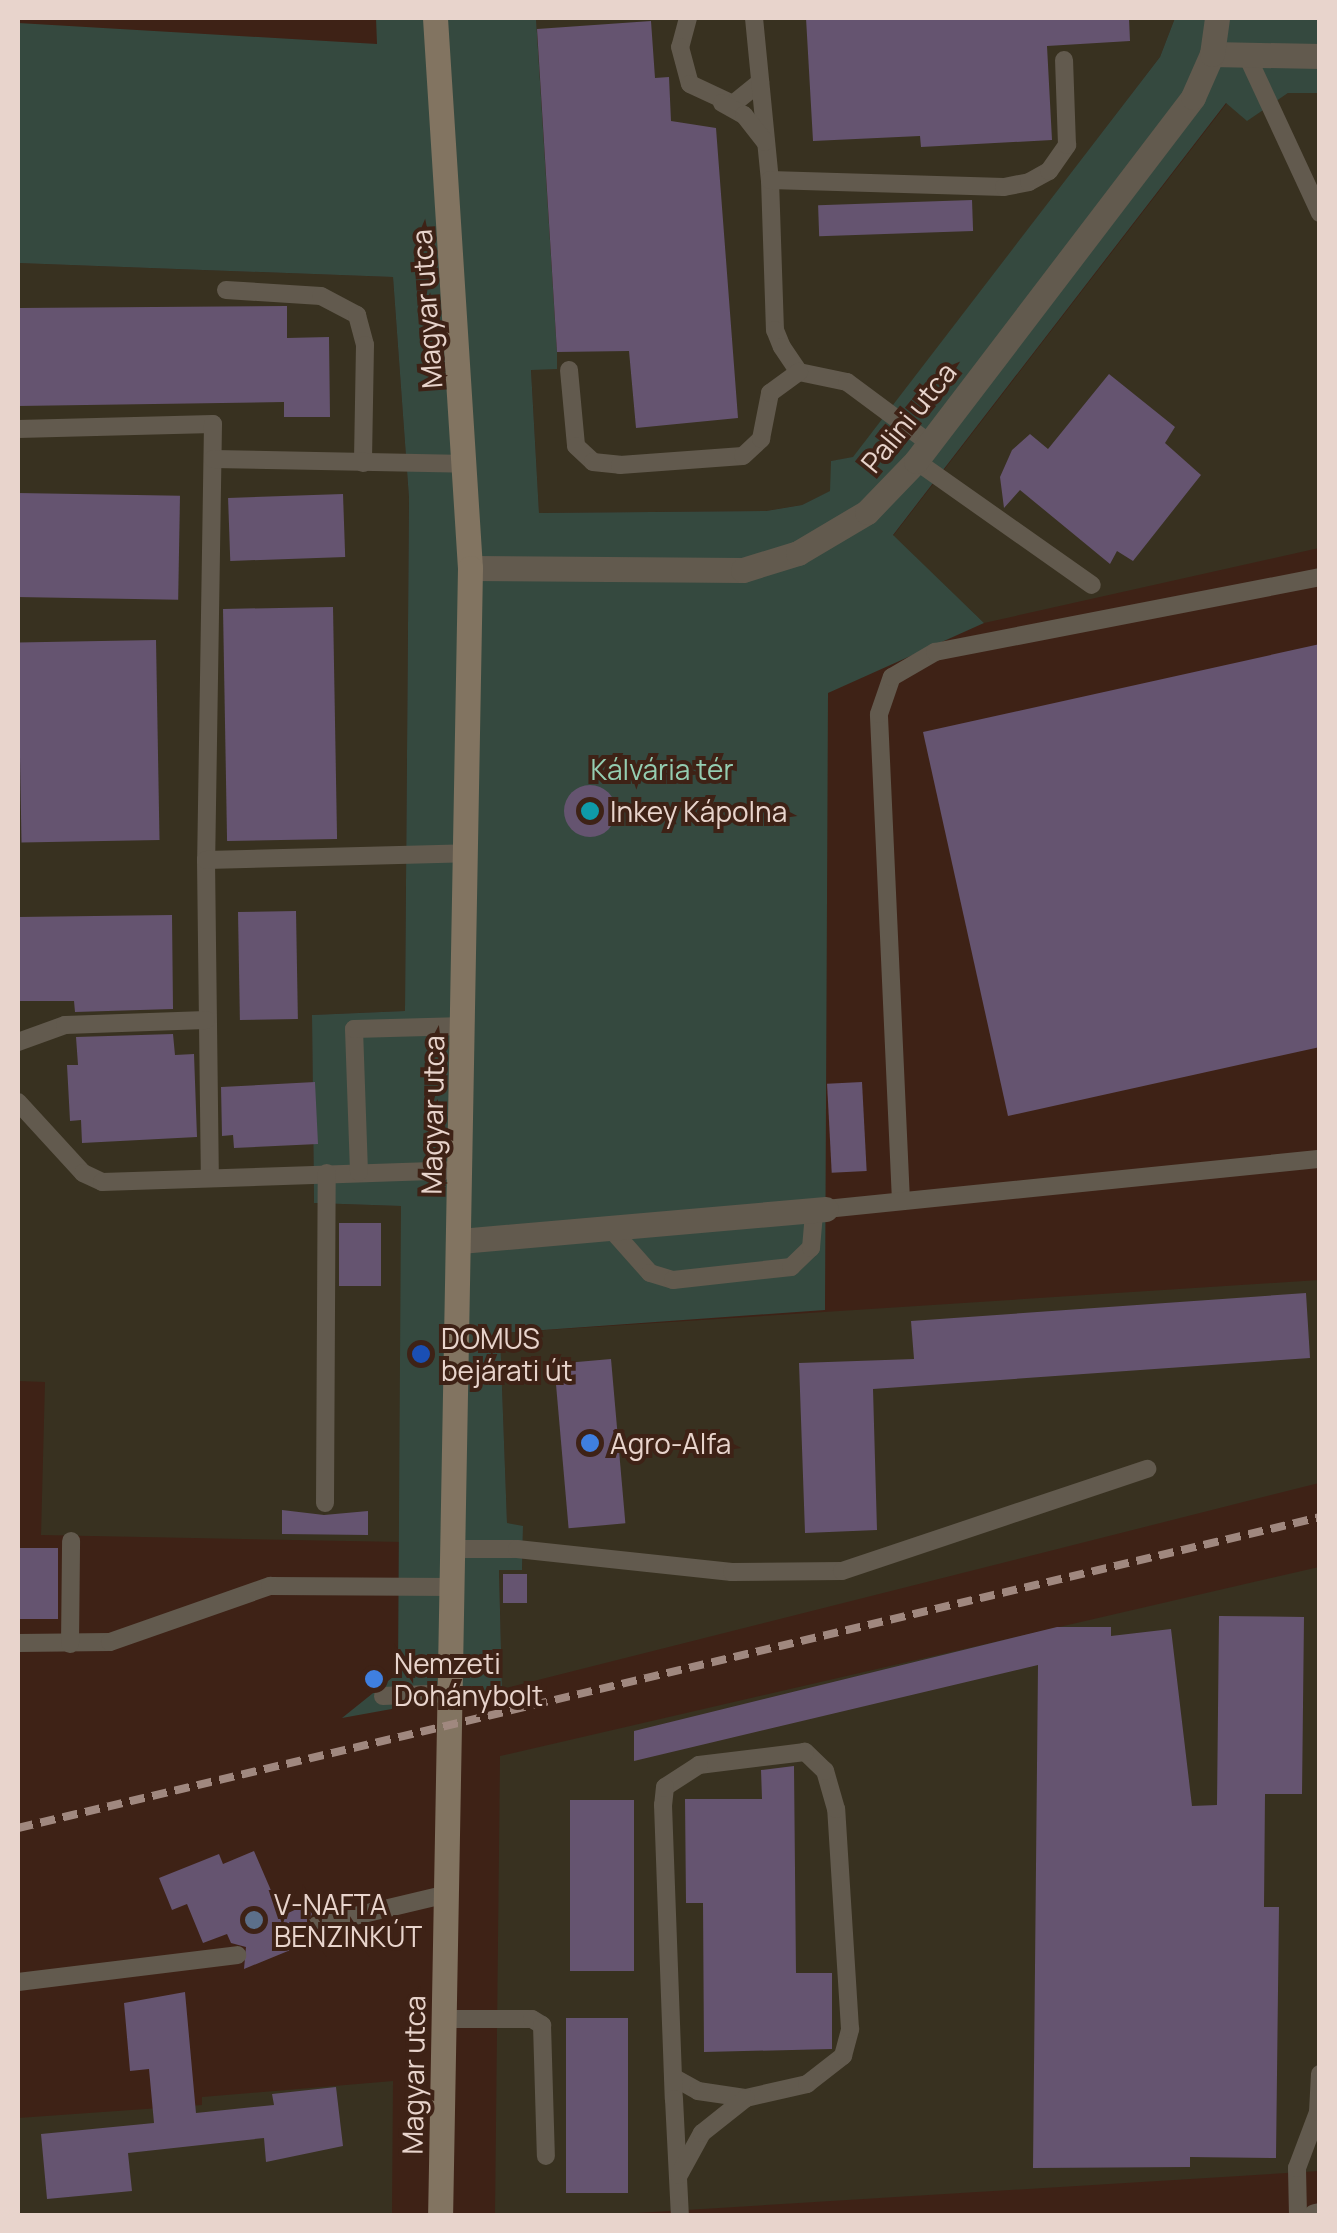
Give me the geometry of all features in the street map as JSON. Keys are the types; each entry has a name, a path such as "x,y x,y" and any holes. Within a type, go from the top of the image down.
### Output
{"main road":[{"name":"Magyar utca","path":"435,18 467,464 470,568 440,2216"}],"street":[{"name":"Palini utca","path":"470,568 684,574 775,563 867,512 922,452 1193,96 1212,54 1217,18"},
{"path":"1212,54 1248,58 1320,56"},
{"path":"460,1241 820,1210"}],"lane":[{"path":"688,18 680,34 684,75 699,92 744,115 766,144"},
{"path":"754,18 770,180 775,330 798,372"},
{"path":"1248,58 1320,213"},
{"path":"770,180 1004,187 1039,178 1067,145 1064,60"},
{"path":"722,103 741,102 760,82"},
{"path":"226,290 321,296 358,316 365,346 363,463"},
{"path":"569,370 576,446 593,462 620,465 742,456 761,439 770,394 798,372 847,382 922,452 1092,585"},
{"path":"18,429 213,424 206,860 210,1178"},
{"path":"213,459 467,464"},
{"path":"901,1202 879,714 892,676 935,652 1320,577"},
{"path":"206,860 467,852"},
{"path":"18,1042 65,1026 206,1020"},
{"path":"359,1172 354,1029 464,1026"},
{"path":"18,1102 83,1173 102,1182 462,1170"},
{"path":"612,1229 650,1273 673,1280 800,1263 814,1238 820,1210 1320,1159"},
{"path":"324,1504 327,1173"},
{"path":"454,1549 518,1549 764,1574 842,1571 1147,1469"},
{"path":"70,1644 71,1541"},
{"path":"18,1643 70,1644 126,1638 270,1586 453,1587"},
{"path":"383,1696 451,1693"},
{"path":"673,2077 698,2091 746,2098 807,2084 844,2056 848,2042 836,1810 826,1771 805,1752 698,1764 666,1787 673,2077 680,2216"},
{"path":"317,1925 447,1894"},
{"path":"18,1982 237,1955"},
{"path":"444,2018 532,2019 542,2025 546,2156"},
{"path":"1298,2216 1297,2168 1319,2112 1320,2074"},
{"path":"678,2177 702,2133 746,2098"}],"shaded area":[{"path":"536,18 1175,18 1160,57 853,458 831,461 831,491 802,505 766,511 539,513 531,369 556,369 557,352"},
{"path":"1288,93 1319,93 1319,548 984,623 893,536 1227,103 1247,120"},
{"path":"18,263 393,277 409,498 405,1011 312,1015 314,1203 401,1206 402,1542 41,1535 45,1382 18,1381"},
{"path":"1319,1280 1319,1483 502,1689 499,1570 522,1569 523,1527 507,1524 500,1333"},
{"path":"1319,1567 1319,2171 604,2215 495,2216 500,1756"},
{"path":"393,2081 392,2215 18,2216 18,2118 202,2105 202,2097"}],"green space":[{"name":"Kálvária tér","path":"376,18 536,18 557,352 557,369 531,370 539,513 766,511 802,505 830,491 831,461 853,457 1160,57 1175,18 1319,18 1319,93 1288,93 1247,121 1226,103 893,535 984,623 828,693 825,1310 500,1333 507,1523 523,1526 522,1570 499,1570 502,1689 342,1718 398,1673 401,1206 314,1203 312,1015 405,1011 409,498 393,277 18,263 18,23 377,44"}],"building":[{"path":"806,18 1129,18 1130,41 1047,46 1052,140 921,147 920,136 813,141"},
{"path":"651,21 655,78 669,77 671,121 716,128 738,418 636,428 629,351 557,352 537,29"},
{"path":"972,200 973,231 819,236 818,205"},
{"path":"287,306 287,338 329,337 330,417 284,417 284,402 18,406 18,308"},
{"path":"1109,374 1175,427 1165,443 1201,475 1133,561 1117,551 1110,564 1020,490 1004,508 1000,477 1012,450 1030,434 1048,449"},
{"path":"18,493 180,496 178,600 18,597"},
{"path":"343,494 345,557 230,561 228,498"},
{"path":"333,607 337,839 227,841 223,609"},
{"path":"156,640 159,840 22,842 18,642"},
{"path":"1320,644 1320,1047 1008,1116 923,732"},
{"name":"Inkey Kápolna","path":"590,785 608,793 616,811 608,829 590,837 572,829 564,811 572,793"},
{"path":"296,911 298,1019 240,1020 238,912"},
{"path":"172,915 173,1009 75,1012 74,1001 18,1001 18,917"},
{"path":"173,1034 175,1055 194,1054 197,1137 82,1143 81,1120 70,1121 67,1065 78,1065 76,1037"},
{"path":"315,1082 318,1144 234,1148 233,1135 222,1136 221,1087"},
{"path":"862,1082 867,1171 832,1173 827,1084"},
{"path":"339,1223 381,1223 381,1286 339,1286"},
{"path":"1306,1293 1310,1358 873,1389 877,1530 805,1533 799,1363 914,1359 911,1321"},
{"name":"Agro-Alfa","path":"611,1359 625,1523 569,1528 554,1364"},
{"path":"282,1510 324,1515 368,1511 368,1535 282,1534"},
{"path":"18,1548 58,1548 58,1619 18,1619"},
{"path":"503,1574 527,1574 527,1603 503,1603"},
{"path":"1219,1616 1304,1617 1302,1794 1265,1794 1264,1907 1279,1907 1276,2158 1190,2157 1190,2167 1033,2168 1038,1665 634,1761 634,1731 1057,1627 1111,1627 1111,1636 1171,1629 1192,1806 1217,1805"},
{"path":"794,1766 796,1973 832,1973 832,2049 704,2052 703,1903 686,1903 685,1799 762,1799 761,1770"},
{"path":"570,1800 634,1800 634,1971 570,1971"},
{"name":"V-NAFTA BENZINKÚT","path":"254,1851 282,1916 307,1904 312,1914 305,1929 322,1937 244,1969 246,1947 231,1943 227,1934 203,1943 187,1904 172,1910 159,1878 219,1854 223,1864"},
{"path":"185,1992 196,2113 274,2105 272,2094 336,2087 343,2146 266,2162 264,2138 128,2153 132,2191 47,2199 41,2134 154,2123 149,2069 130,2071 124,2003"},
{"path":"566,2018 628,2018 628,2193 566,2193"}],"railway":[{"path":"18,1828 1320,1517"}],"place":[{"name":"Inkey Kápolna","path":"590,811"},
{"name":"DOMUS bejárati út","path":"421,1354"},
{"name":"Agro-Alfa","path":"590,1443"},
{"name":"Nemzeti Dohánybolt","path":"374,1679"},
{"name":"V-NAFTA BENZINKÚT","path":"254,1920"}]}
